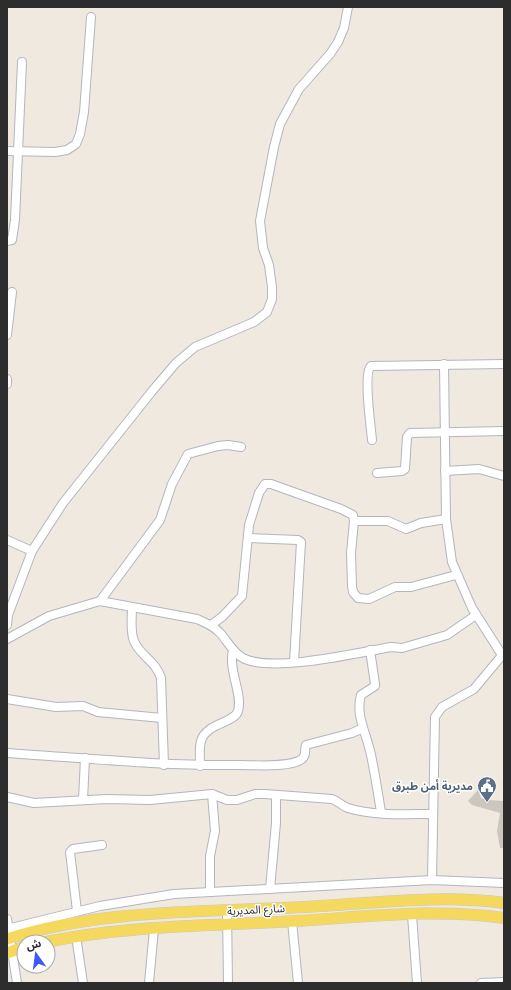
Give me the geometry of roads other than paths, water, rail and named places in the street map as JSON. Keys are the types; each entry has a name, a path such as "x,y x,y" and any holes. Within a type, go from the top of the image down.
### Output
{"main road":[{"name":"شارع المديرية","path":"8,934 114,918 441,900 504,903"},
{"name":"شارع المديرية","path":"56,940 120,930 448,913 504,918"}],"street":[{"path":"7,625 8,615 32,551 63,503 134,413 176,363 195,347 254,322 266,312 272,299 272,286 269,265 263,248 260,221 274,147 280,124 299,89 330,54 338,42 344,28 348,7"},
{"path":"7,151 55,152 67,150 76,144 80,134 84,112 91,17"},
{"path":"7,241 12,240 13,235 22,62"},
{"path":"7,335 12,292"},
{"path":"432,880 432,814 437,713 442,707 474,689 503,654 476,614 456,575 452,562 446,519 444,364"},
{"path":"372,440 368,382 369,367 373,365 504,364"},
{"path":"7,379 7,384"},
{"path":"377,473 402,471 405,469 409,434 504,431"},
{"path":"100,601 160,520 172,484 188,454 218,446 241,447"},
{"path":"445,471 479,469 504,476"},
{"path":"211,625 222,617 242,596 248,538 254,508 259,492 265,484 271,484 341,508 353,515 354,521 351,553 352,586 353,592 358,598 369,599 395,587 411,587 456,575"},
{"path":"354,521 388,521 406,529 421,523 446,519"},
{"path":"248,538 298,540 301,542 294,662"},
{"path":"7,540 32,551"},
{"path":"7,639 49,616 100,601 189,617 211,625 220,633 233,650 243,658 252,662 270,665 391,647 402,648 446,635 476,614"},
{"path":"132,607 132,632 134,642 158,669 161,678 164,764"},
{"path":"200,766 202,740 204,734 221,722 234,716 238,710 238,698 232,668 233,650"},
{"path":"370,650 375,686 361,695 360,709 363,728 371,754 381,812"},
{"path":"7,699 56,706 83,706 98,712 162,718"},
{"path":"7,753 200,766 266,765 296,762 305,755 306,745 352,733 363,728"},
{"path":"83,800 85,758"},
{"path":"7,797 34,804 83,800 150,800 212,794 227,800 237,800 255,794 332,800 340,802 346,807 381,812 432,814"},
{"path":"210,892 210,856 215,831 212,794"},
{"path":"270,889 276,823 276,795"},
{"path":"77,911 70,852 73,849 102,845"},
{"path":"8,934 77,911 174,894 432,880 504,883"},
{"path":"227,911 228,983"},
{"path":"412,915 417,983"},
{"path":"7,919 10,951 17,983"},
{"path":"292,921 298,983"},
{"path":"149,983 154,929"},
{"path":"76,936 83,983"},
{"path":"480,983 504,982"}],"place":[{"name":"مديرية أمن طبرق","path":"487,803"}]}
